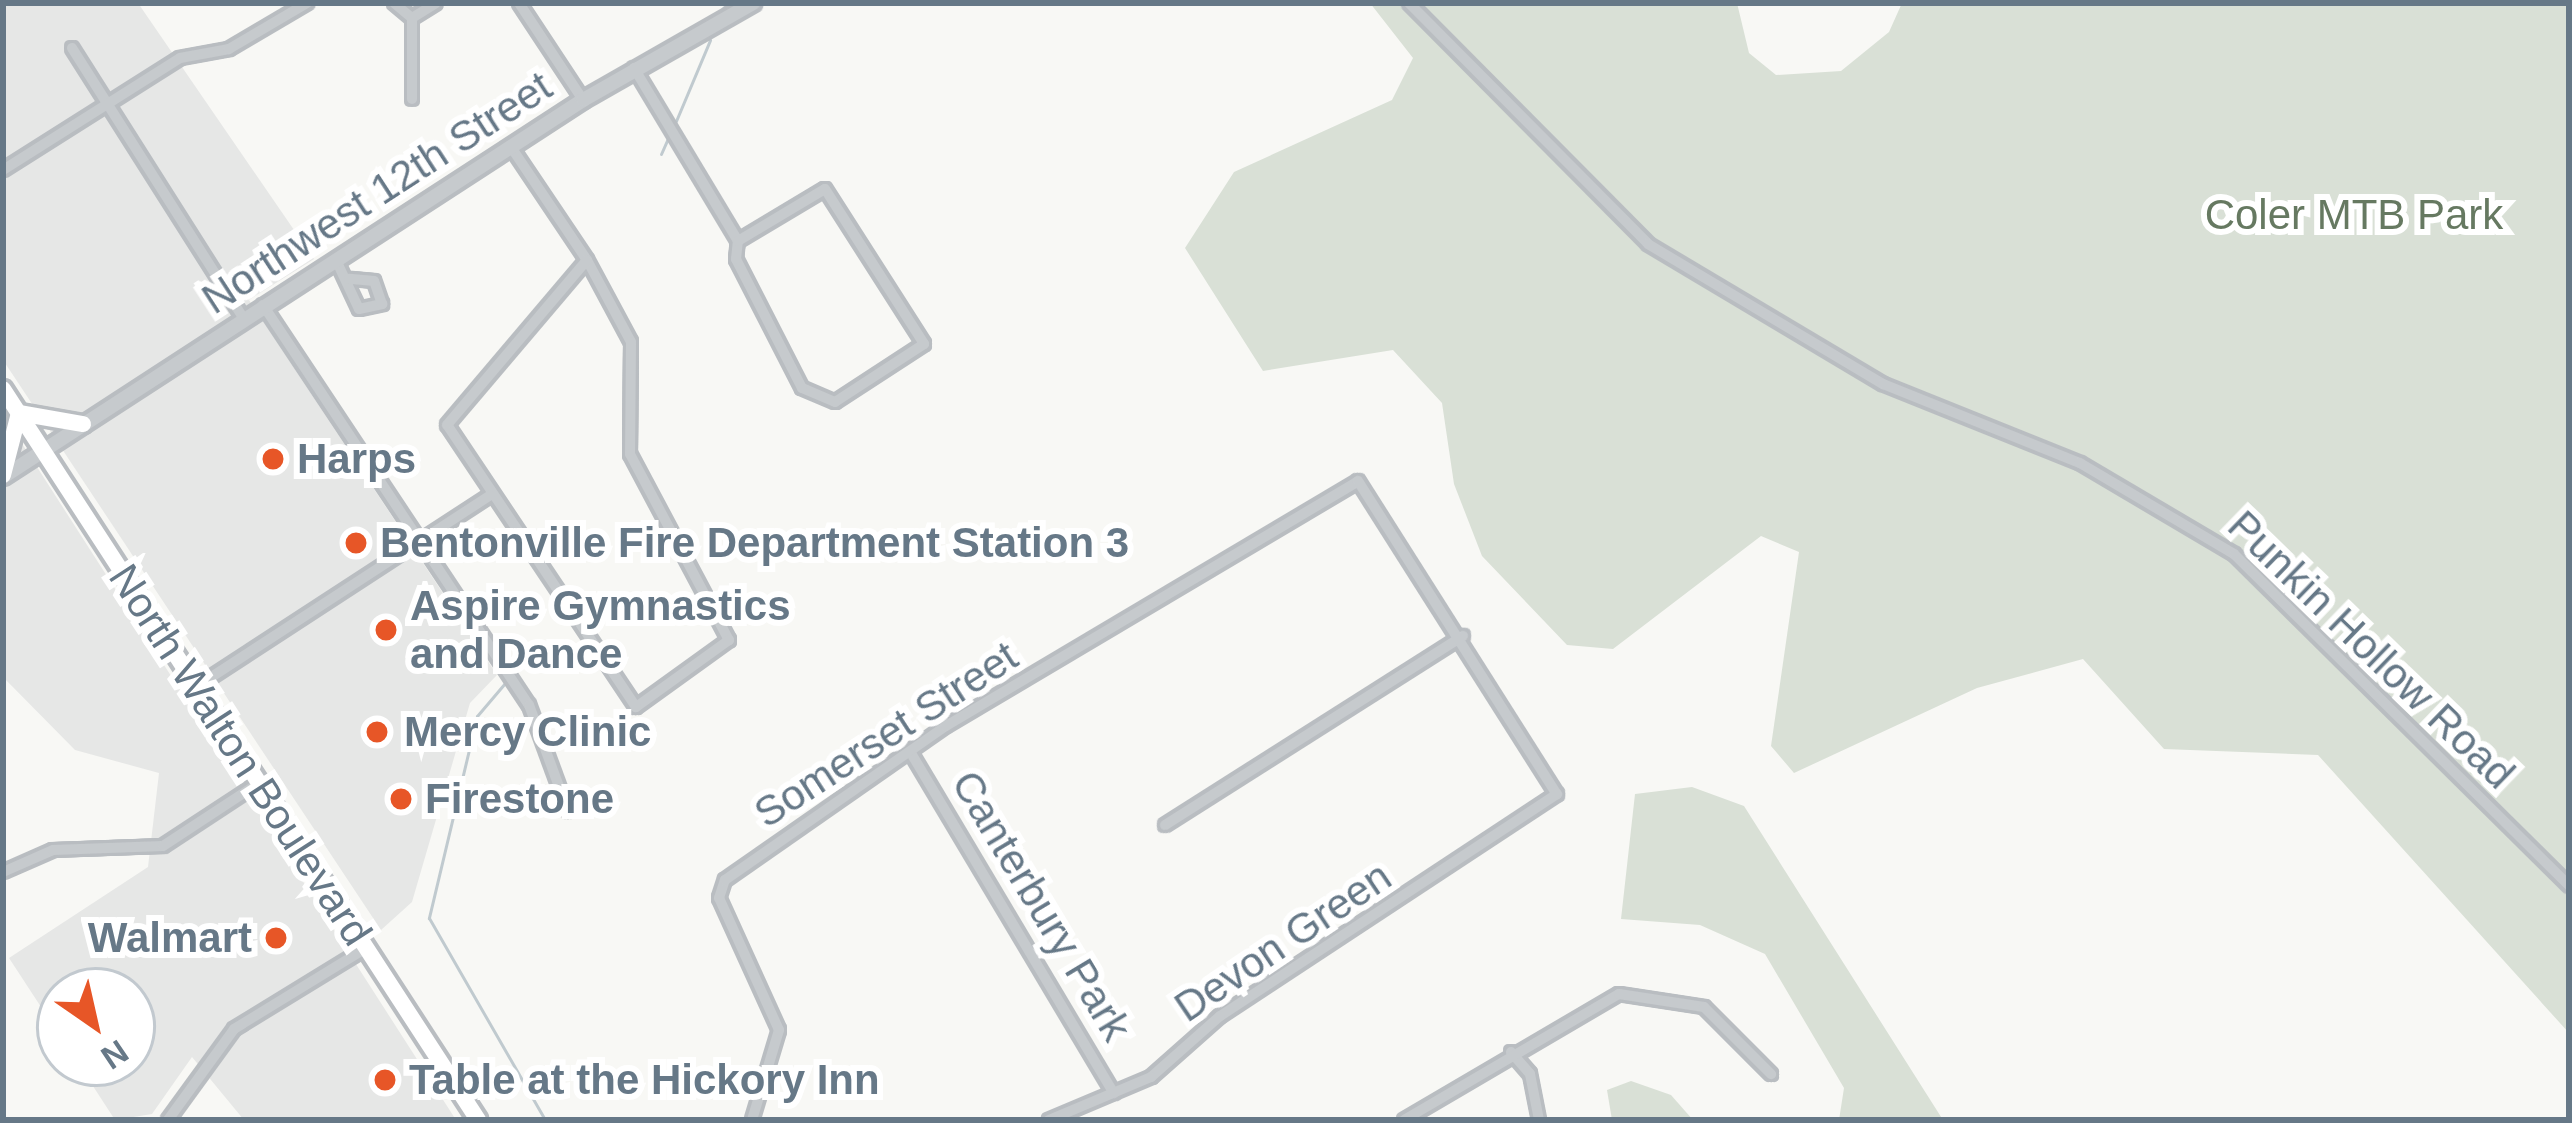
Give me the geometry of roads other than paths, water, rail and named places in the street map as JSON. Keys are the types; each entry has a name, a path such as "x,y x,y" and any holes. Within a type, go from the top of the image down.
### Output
{"main road":[{"name":"North Walton Boulevard","path":"3,389 478,1120"},
{"path":"3,476 19,413 83,424"}],"street":[{"path":"3,170 107,102 307,3"},
{"path":"394,3 412,18"},
{"path":"412,18 436,3"},
{"path":"519,3 583,100"},
{"name":"Northwest 12th Street","path":"3,476 583,100 753,3"},
{"name":"Punkin Hollow Road","path":"1409,3 1648,244 1883,384 2080,463 2234,554 2569,886"},
{"path":"412,18 412,99"},
{"path":"72,48 243,317"},
{"path":"634,68 738,241 754,300 818,399 835,402 924,344 825,189 738,241"},
{"path":"511,147 587,260 631,342 630,454 728,647 636,707 450,437 454,413 587,260"},
{"path":"335,260 350,279"},
{"path":"263,305 529,705 568,811"},
{"name":"Somerset Street","path":"752,1120 779,1030 719,886 911,753 1341,485 1368,487 1463,636"},
{"path":"196,687 490,495"},
{"path":"1165,825 1463,636"},
{"name":"Devon Green","path":"1048,1120 1114,1093 1548,806 1555,778 1463,636"},
{"name":"Canterbury Park","path":"911,753 1114,1093"},
{"path":"3,872 52,850 163,846 259,783"},
{"path":"168,1120 234,1029 366,948"},
{"path":"1404,1120 1600,999 1669,993 1719,1016 1772,1074"},
{"path":"1511,1052 1530,1074 1539,1120"}],"waterway":[{"path":"714,18 728,3"},
{"path":"676,121 710,40"},
{"path":"661,154 668,138"},
{"path":"505,683 477,716 429,918 545,1120"}],"place":[{"name":"Harps","path":"273,459"},
{"name":"Bentonville Fire Department Station 3","path":"356,543"},
{"name":"Aspire Gymnastics and Dance","path":"386,630"},
{"name":"Mercy Clinic","path":"377,732"},
{"name":"Firestone","path":"401,799"},
{"name":"Walmart","path":"276,938"},
{"name":"Table at the Hickory Inn","path":"385,1080"}],"park label":[{"name":"Coler MTB Park","path":"2354,215"}]}
